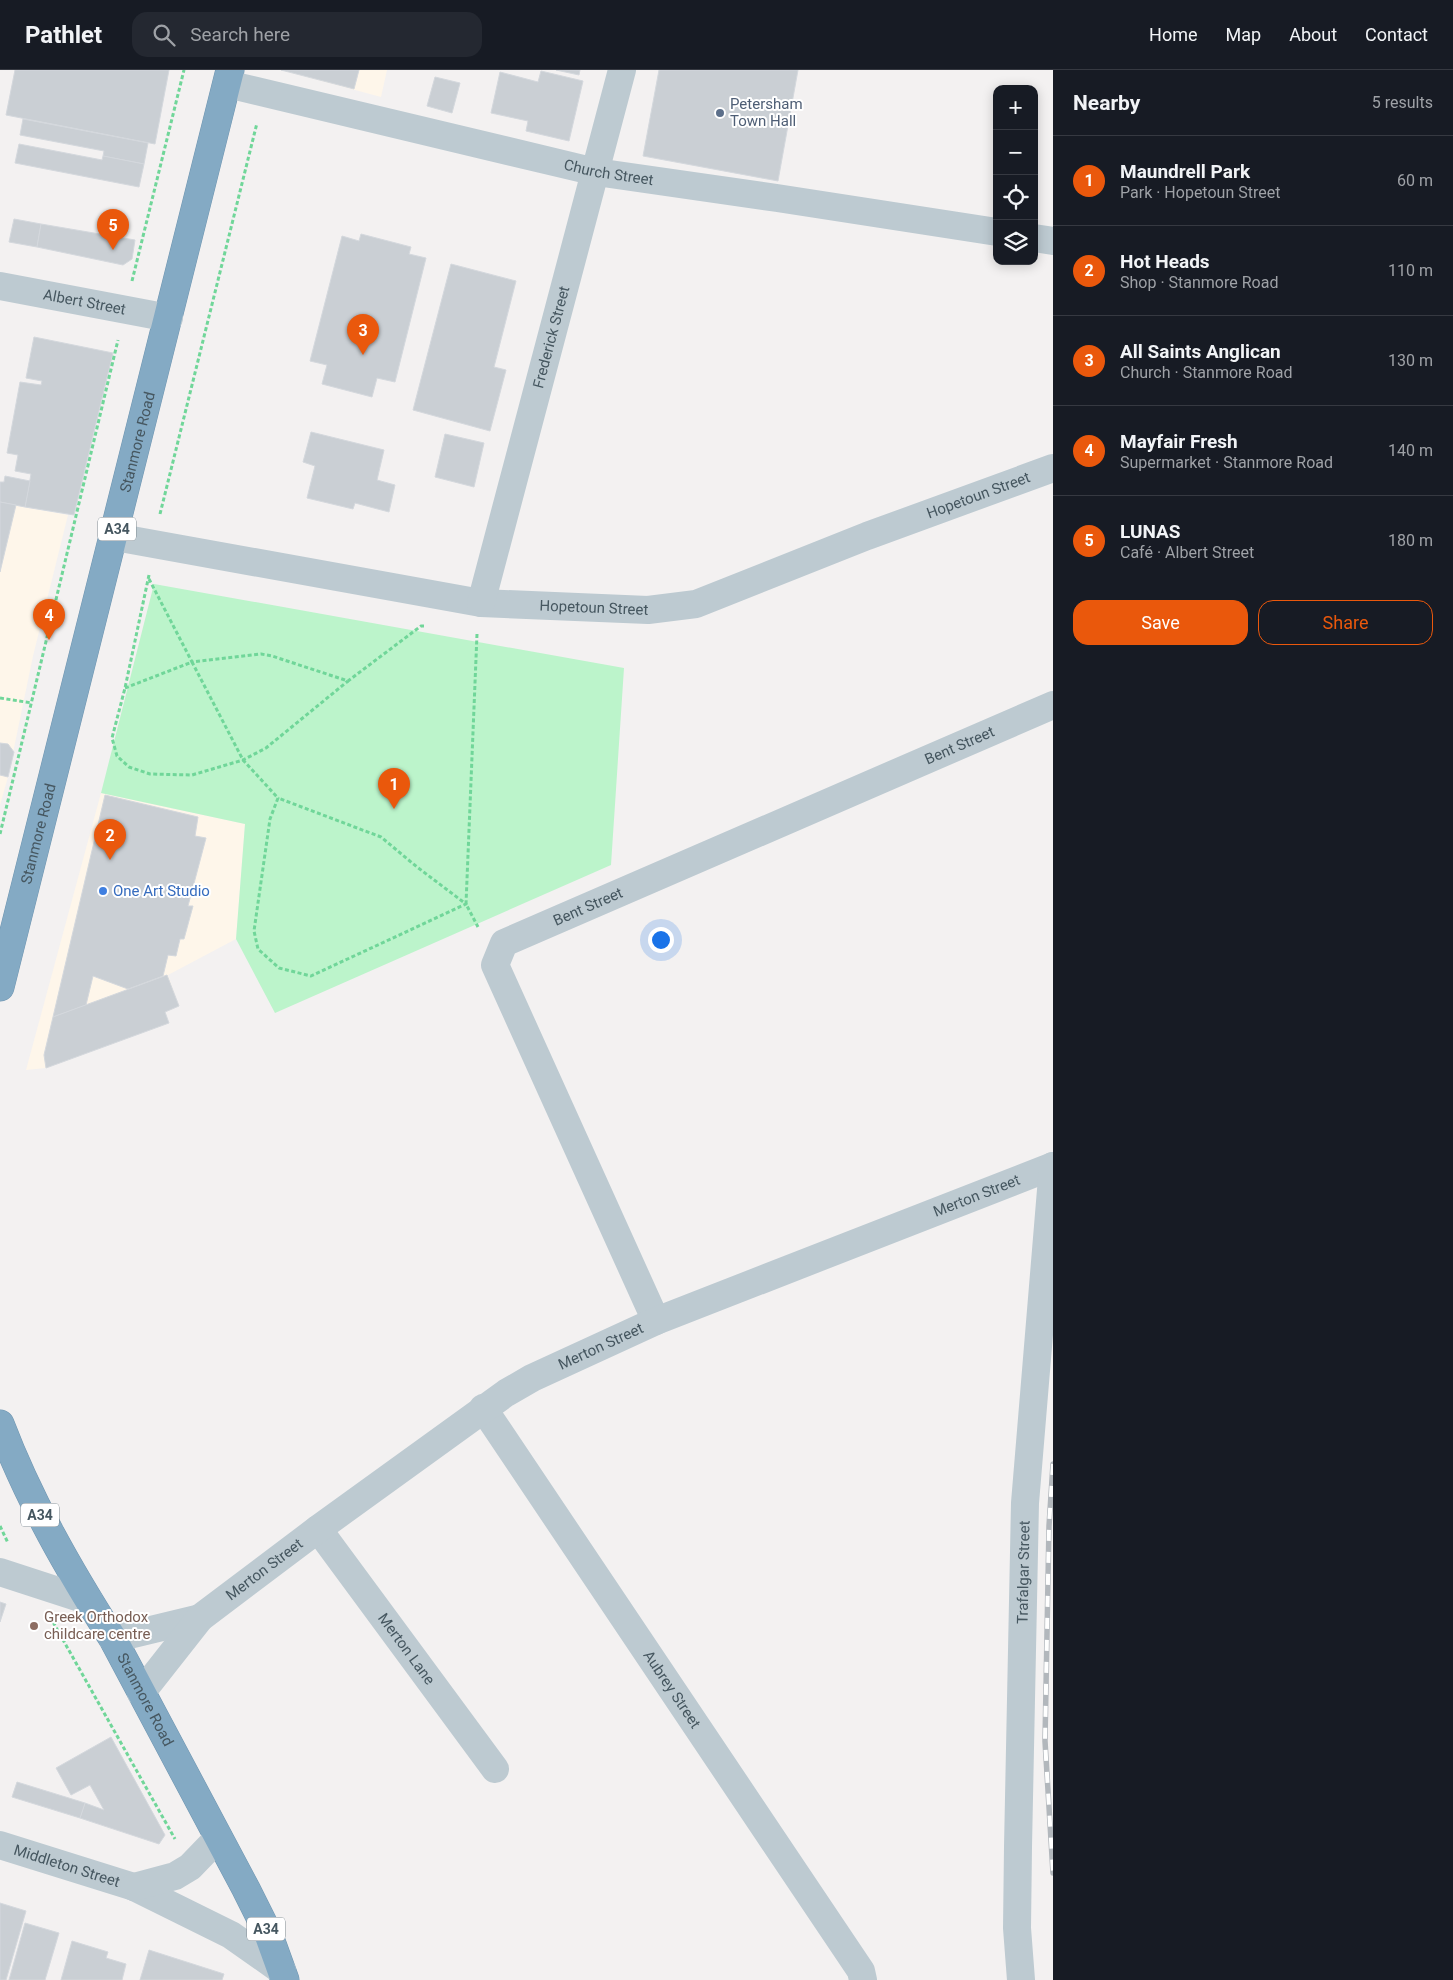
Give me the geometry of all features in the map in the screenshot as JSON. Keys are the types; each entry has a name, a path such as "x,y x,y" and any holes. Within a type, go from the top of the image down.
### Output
{"highway":[{"name":"Stanmore Road","path":"0,987 69,710 115,537 228,77"},
{"name":"Stanmore Road","path":"0,1424 14,1461 36,1509 113,1639 268,1933 284,1976"}],"street":[{"name":"Frederick Street","path":"481,603 622,70"},
{"name":"Church Street","path":"228,77 265,93 596,172 993,231"},
{"path":"1038,239 1053,241"},
{"name":"Albert Street","path":"0,286 169,318"},
{"name":"Hopetoun Street","path":"115,537 481,603 648,610 696,604 867,536 1053,468"},
{"name":"Bent Street","path":"495,965 504,943 1053,705"},
{"path":"495,965 656,1321"},
{"name":"Merton Street","path":"141,1692 200,1618 483,1408 532,1378 656,1321 1053,1166"},
{"name":"Trafalgar Street","path":"1021,1980 1017,1928 1025,1503 1053,1166"},
{"name":"Aubrey Street","path":"483,1408 862,1976"},
{"name":"Merton Lane","path":"318,1529 495,1769"},
{"path":"0,1572 89,1601"},
{"name":"Merton Street","path":"113,1639 200,1618"},
{"name":"Middleton Street","path":"134,1887 175,1876 190,1867 218,1838"},
{"name":"Middleton Street","path":"0,1846 134,1887 231,1934 284,1976"}],"path":[{"path":"0,834 184,70"},
{"path":"265,93 152,544 149,578 112,738 117,756 129,767 150,774 192,776 243,760 266,748 348,681 421,626 431,628"},
{"path":"149,578 243,760 278,798 381,836 417,867 466,904 495,965"},
{"path":"466,904 476,636 481,603"},
{"path":"467,634 476,636"},
{"path":"125,688 192,662 261,654 348,681"},
{"path":"0,698 32,703"},
{"path":"278,798 270,819 254,932 258,949 279,968 311,976 466,904"},
{"path":"0,1526 159,1807 190,1867"}],"shaded area":[{"path":"281,70 387,70 381,97"},
{"path":"0,503 68,515 33,656 8,777 0,805"},
{"path":"101,793 245,824 236,939 168,975 179,1006 165,1012 169,1023 46,1068 26,1070"}],"green space":[{"path":"154,584 624,668 611,865 275,1013 236,939 245,824 101,793"}],"building":[{"path":"15,70 169,70 155,144 6,115"},
{"path":"281,70 359,70 354,89"},
{"path":"556,70 580,70 579,75"},
{"name":"Petersham Town Hall","path":"659,70 798,70 778,181 643,156"},
{"path":"541,71 583,81 569,141 526,131 528,121 491,113 500,72 538,82"},
{"path":"435,77 460,83 452,113 427,106"},
{"path":"23,119 148,143 144,164 103,156 104,151 20,135"},
{"path":"19,144 102,160 103,156 144,164 139,187 15,163"},
{"path":"14,219 41,224 37,247 9,242"},
{"path":"41,224 135,240 132,259 123,265 37,247"},
{"path":"361,234 411,247 409,254 426,258 395,382 377,378 372,397 322,384 327,365 310,361 342,236 359,241"},
{"path":"451,264 516,281 494,367 506,370 490,431 413,410"},
{"path":"34,337 113,353 74,515 25,507 31,474 15,471 18,455 7,453 20,382 41,385 42,381 26,378"},
{"path":"311,432 384,450 377,480 395,485 389,512 355,503 353,509 307,498 315,466 303,462"},
{"path":"445,434 484,443 474,487 435,477"},
{"path":"5,476 30,481 25,507 0,502 0,482 4,482"},
{"path":"0,502 16,505 0,572"},
{"path":"0,743 8,744 14,752 8,777 0,775"},
{"path":"105,795 198,817 195,836 206,838 188,906 193,906 184,939 180,939 176,956 168,955 163,976 128,989 93,976 86,1005 53,1017"},
{"path":"167,975 179,1006 165,1012 169,1023 46,1068 44,1055 53,1017"},
{"path":"0,1602 6,1604 0,1622"},
{"path":"111,1737 165,1835 159,1844 80,1818 85,1803 104,1810 90,1785 71,1795 56,1768"},
{"path":"17,1782 85,1803 80,1818 12,1797"},
{"path":"0,1903 26,1911 6,1980 0,1980"},
{"path":"25,1923 59,1933 45,1980 9,1980"},
{"path":"72,1941 108,1952 106,1958 126,1964 122,1980 61,1980"},
{"path":"149,1950 224,1974 222,1980 140,1980"}],"railway":[{"path":"1053,1464 1049,1526 1045,1741 1053,1873"}],"place":[{"name":"Petersham Town Hall","path":"720,113"},
{"name":"LUNAS","path":"113,250"},
{"name":"All Saints Anglican","path":"363,355"},
{"name":"Mayfair Fresh","path":"49,640"},
{"name":"Maundrell Park","path":"394,809"},
{"name":"Hot Heads","path":"110,860"},
{"name":"One Art Studio","path":"103,891"},
{"name":"Greek Orthodox childcare centre","path":"34,1626"}]}
